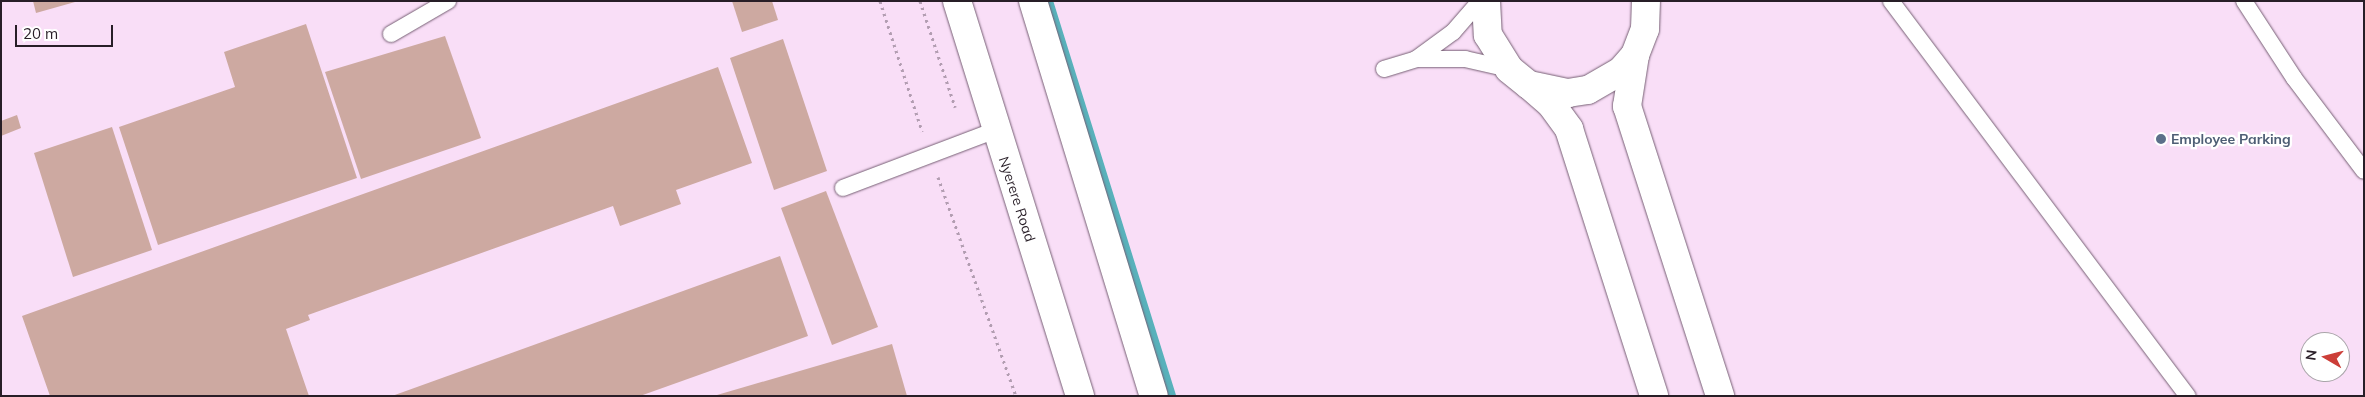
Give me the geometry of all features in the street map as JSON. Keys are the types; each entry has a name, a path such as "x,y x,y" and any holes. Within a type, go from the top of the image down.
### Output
{"main road":[{"name":"Nyerere Road","path":"957,1 1080,396"},
{"path":"1032,1 1154,396"},
{"path":"1486,1 1488,34 1519,77 1551,104 1569,129 1654,396"},
{"path":"1647,1 1645,29 1635,55 1628,106 1720,396"},
{"path":"1519,77 1548,91 1588,90 1622,70 1635,55"}],"lane":[{"path":"392,34 448,1"},
{"path":"1416,59 1453,32 1480,1"},
{"path":"1891,1 2188,396"},
{"path":"2244,1 2294,78 2364,171"},
{"path":"1384,69 1416,59 1465,59 1519,77"},
{"path":"843,188 996,130"}],"path":[{"path":"880,1 930,154 1016,396"}],"building":[{"path":"33,1 75,1 75,2 36,13"},
{"path":"732,1 772,1 778,20 742,32"},
{"path":"306,24 357,178 158,245 119,127 235,87 224,52"},
{"path":"445,36 481,138 361,179 325,72"},
{"path":"783,39 827,171 774,190 730,58"},
{"path":"718,67 752,163 676,190 681,204 620,226 613,206 308,315 310,320 286,329 309,396 50,396 22,316"},
{"path":"17,115 21,128 1,136 1,121"},
{"path":"112,127 152,250 73,277 34,153"},
{"path":"826,191 878,327 832,345 781,208"},
{"path":"780,256 808,336 640,396 392,396"},
{"path":"892,344 907,396 717,395"}],"waterway":[{"path":"1048,1 1171,396"}],"place":[{"name":"Employee Parking","path":"2161,139"}]}
